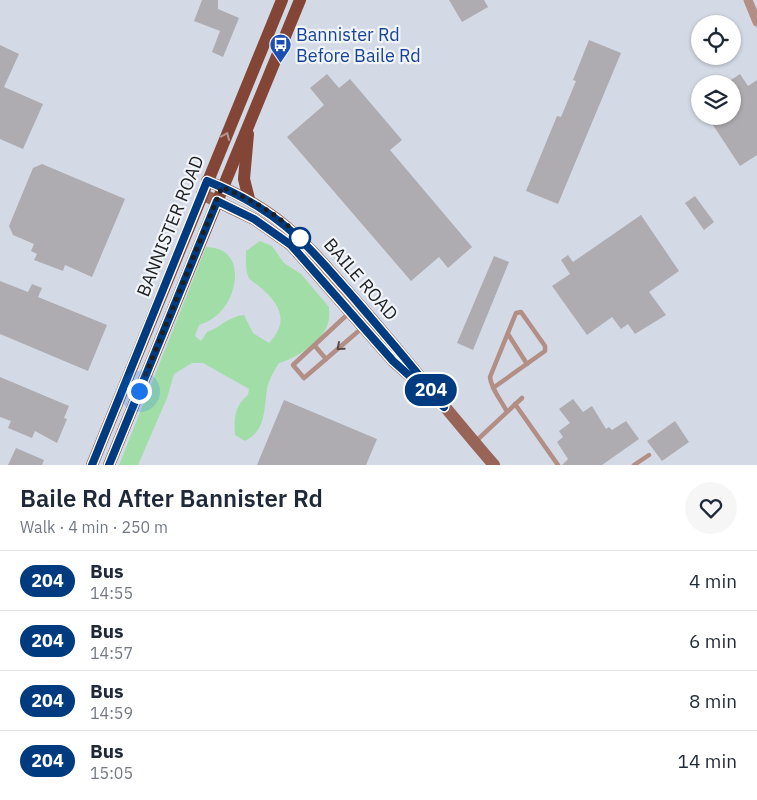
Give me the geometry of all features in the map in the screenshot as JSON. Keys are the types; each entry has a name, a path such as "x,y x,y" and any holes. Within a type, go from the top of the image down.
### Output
{"main road":[{"name":"BANNISTER ROAD","path":"92,465 282,0"},
{"name":"BANNISTER ROAD","path":"109,465 300,0"},
{"path":"248,199 244,179 249,122"}],"street":[{"path":"748,0 757,22"},
{"name":"BAILE ROAD","path":"207,181 248,199 297,234 354,308 367,323 404,355 444,407 494,465"},
{"name":"BAILE ROAD","path":"202,194 254,219 291,245 354,308"}],"lane":[{"path":"354,308 293,365 298,372 304,378 367,323"},
{"path":"493,388 527,364 545,348 521,312 516,313 490,377 493,388 506,410"},
{"path":"508,334 527,364"},
{"path":"315,346 326,359"},
{"path":"474,443 506,410 522,398"},
{"path":"515,404 558,465"},
{"path":"634,465 649,454"}],"shaded area":[{"path":"0,0 757,0 757,465 0,465"}],"green space":[{"path":"260,241 272,246 284,263 301,274 329,307 329,319 321,337 308,348 279,363 268,385 263,419 252,437 245,441 235,435 237,408 248,395 249,389 203,363 192,363 174,374 167,398 138,465 119,465 206,247 219,249 228,255 233,264 234,286 224,308 214,317 199,325 195,336 201,341 207,332 234,317 244,315 253,333 269,343 275,335 281,321 278,307 268,294 250,279 247,272 246,251"}],"building":[{"path":"202,0 218,0 218,9 239,18 223,57 212,52 220,31 194,21"},
{"path":"449,0 484,0 488,7 462,22"},
{"path":"589,40 621,53 558,204 526,191 557,116 561,117 576,81 573,80"},
{"path":"0,45 19,54 4,87 43,104 23,149 0,139"},
{"path":"327,74 339,88 350,79 402,140 390,150 472,247 448,268 439,257 411,281 287,137 324,105 310,88"},
{"path":"741,76 748,86 757,80 757,155 740,166 713,125 741,125"},
{"path":"42,164 125,199 92,277 65,265 63,271 34,260 37,254 31,251 34,244 13,235 9,226 33,168"},
{"path":"695,196 714,222 704,230 685,203"},
{"path":"641,215 679,271 649,292 666,315 635,334 628,324 621,329 612,317 587,335 552,286 570,274 561,260 568,255 573,262"},
{"path":"494,256 509,262 473,350 457,343"},
{"path":"0,281 28,292 32,284 42,288 38,297 107,325 88,371 0,334"},
{"path":"0,377 69,406 64,418 67,419 57,443 35,431 32,438 8,428 11,421 0,417"},
{"path":"573,399 583,412 592,406 606,429 609,427 612,430 626,421 639,439 602,465 562,465 568,459 557,442 563,437 559,431 570,423 559,409"},
{"path":"284,400 377,439 366,465 257,465"},
{"path":"675,421 689,442 662,461 647,441"},
{"path":"16,448 44,460 42,465 8,465"}],"bus line":[{"name":"204","path":"92,465 207,181 248,199 268,211 297,234 404,355 444,407 393,361 291,245 276,232 244,213 217,201 109,465"}],"place":[{"name":"Bannister Rd Before Baile Rd","path":"280,63"}],"route":[{"path":"139,391 222,187 268,211 300,238"}]}
